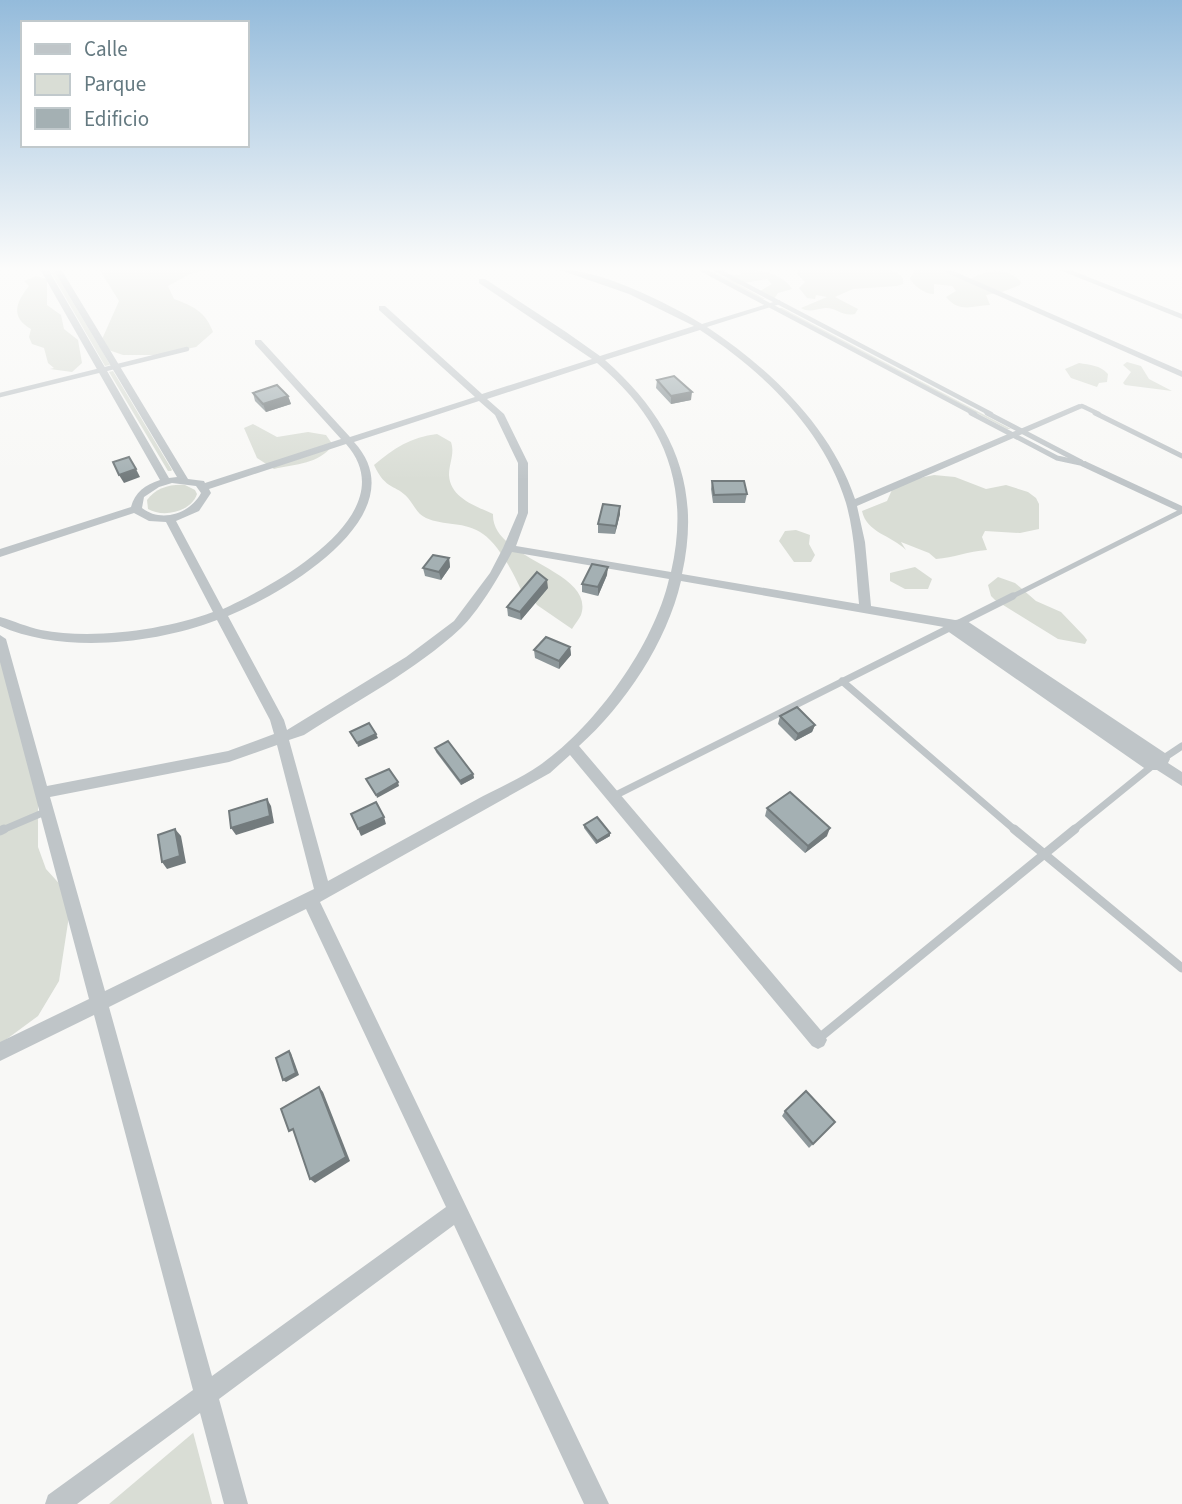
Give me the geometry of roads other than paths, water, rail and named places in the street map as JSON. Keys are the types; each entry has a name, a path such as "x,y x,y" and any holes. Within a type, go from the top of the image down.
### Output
{"street":[{"path":"84,339 166,481"},
{"path":"101,339 183,479"},
{"path":"45,802 229,756 283,737 341,706 411,660 458,624 495,574 509,548 523,513 523,463 499,414 416,339"},
{"path":"0,1052 316,895 545,769 572,747 618,695 651,644 672,600 684,540 682,487 665,439 637,396 598,360 567,339"},
{"path":"136,509 139,496 166,481 192,480 204,487 662,339"},
{"path":"723,339 784,392 816,433 840,472 852,504 865,609"},
{"path":"1102,339 1182,374"},
{"path":"0,621 37,633 92,638 170,628 220,615 299,573 330,548 346,529 365,494 367,480 359,453 258,342"},
{"path":"852,504 1082,405"},
{"path":"1085,464 1182,511"},
{"path":"136,509 148,517 169,518 199,505 204,499 204,487"},
{"path":"0,553 136,509"},
{"path":"169,518 283,737 316,895 458,1210 597,1504"},
{"path":"509,548 955,624 1182,780"},
{"path":"0,639 236,1504"},
{"path":"572,747 818,1040"},
{"path":"57,1504 458,1210"}],"lane":[{"path":"839,339 1019,433 1085,464"},
{"path":"839,339 1019,433 1064,461 1085,464"},
{"path":"0,395 187,349"},
{"path":"1082,405 1182,456"},
{"path":"614,796 1182,511"},
{"path":"842,681 1045,856 1182,968"},
{"path":"818,1040 1157,763 1182,746"},
{"path":"0,831 45,802"}]}
